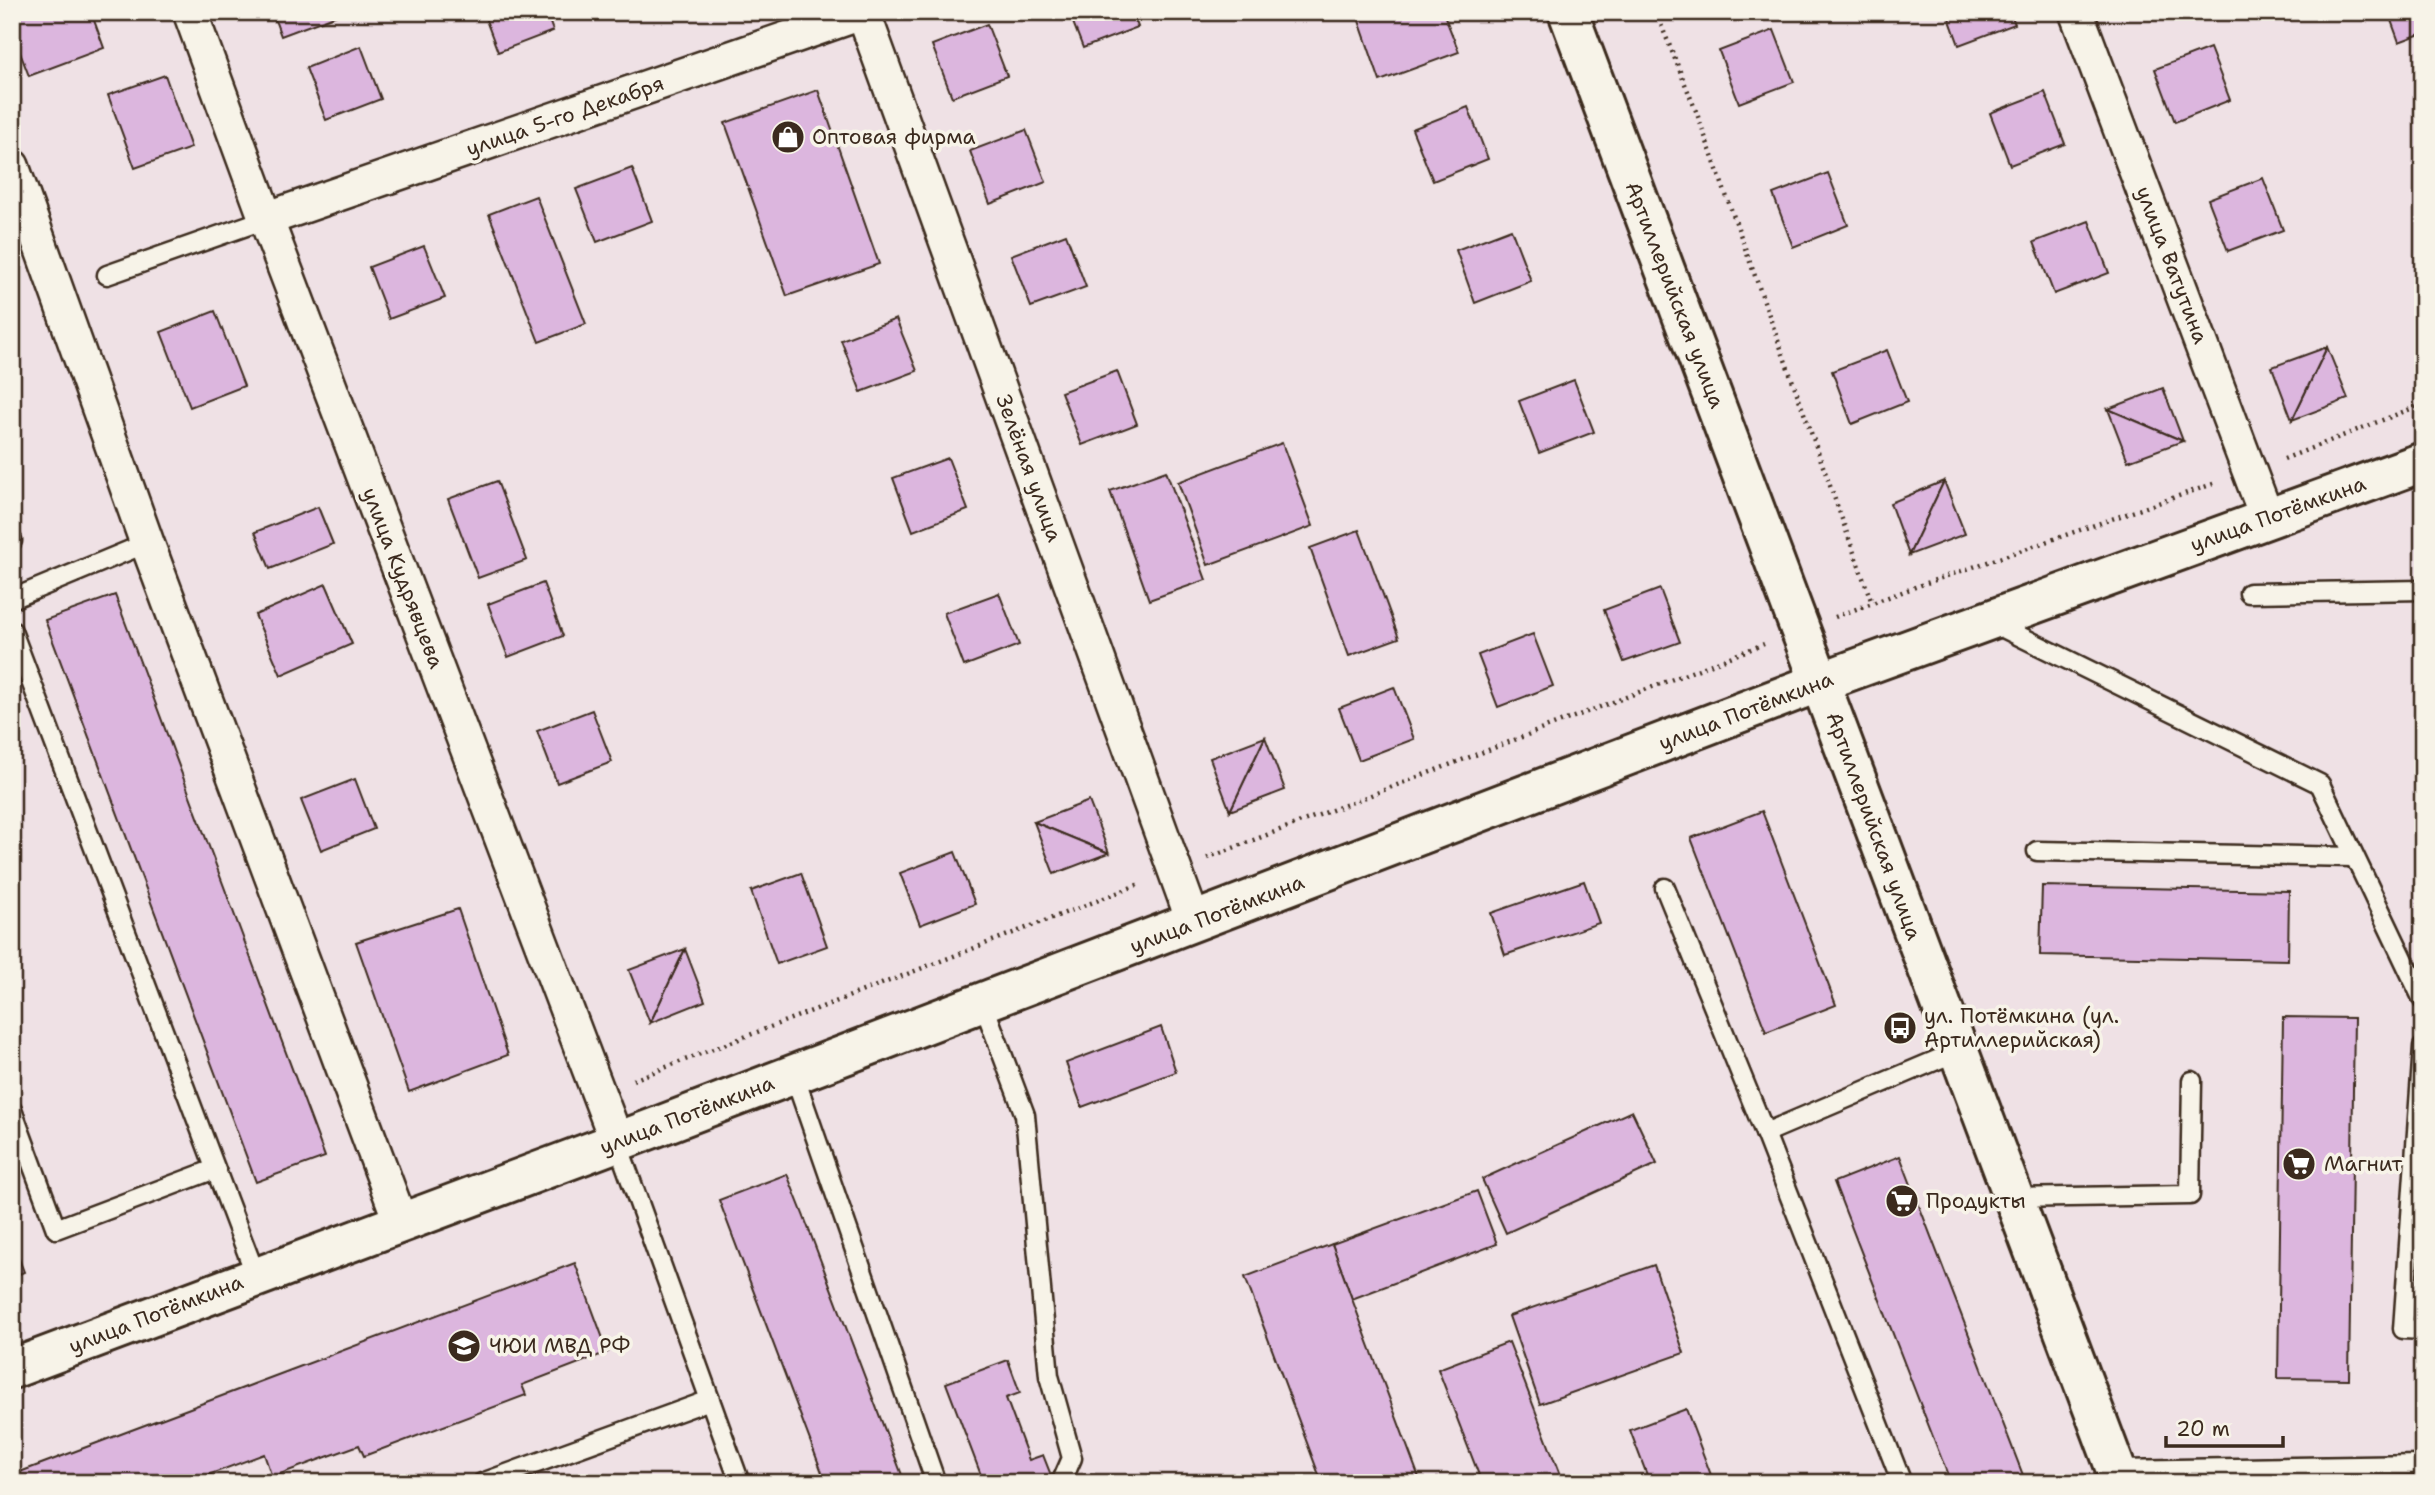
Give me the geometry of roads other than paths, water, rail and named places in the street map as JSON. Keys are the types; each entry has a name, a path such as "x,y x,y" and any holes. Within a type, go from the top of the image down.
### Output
{"street":[{"name":"улица Кудрявцева","path":"190,12 617,1142"},
{"name":"улица 5-го Декабря","path":"266,219 864,12"},
{"name":"Зелёная улица","path":"864,12 1194,923"},
{"name":"Артиллерийская улица","path":"1568,12 2119,1476"},
{"name":"улица Ватутина","path":"2076,12 2267,518"},
{"path":"12,166 147,543 401,1223"},
{"name":"улица Потёмкина","path":"12,1368 794,1075 1820,682 2423,462"}],"lane":[{"path":"107,275 266,219"},
{"path":"12,599 147,543"},
{"path":"2249,593 2423,590"},
{"path":"1988,621 2320,784 2423,1000"},
{"path":"12,631 256,1276"},
{"path":"2037,851 2354,857"},
{"path":"1665,887 1902,1483"},
{"path":"983,1003 1025,1115 1049,1376 1072,1458 1061,1483"},
{"path":"2423,1047 2403,1329 2423,1330"},
{"path":"1765,1133 1958,1051"},
{"path":"794,1075 936,1483"},
{"path":"2013,1198 2190,1195 2192,1081"},
{"path":"12,1110 56,1229 215,1169"},
{"path":"617,1142 740,1483"},
{"path":"482,1483 710,1400"},
{"path":"2119,1476 2423,1465"}],"place":[{"name":"Оптовая фирма","path":"788,137"},
{"name":"ул. Потёмкина (ул. Артиллерийская)","path":"1900,1028"},
{"name":"Магнит","path":"2299,1164"},
{"name":"Продукты","path":"1902,1201"},
{"name":"ЧЮИ МВД РФ","path":"464,1346"}]}
